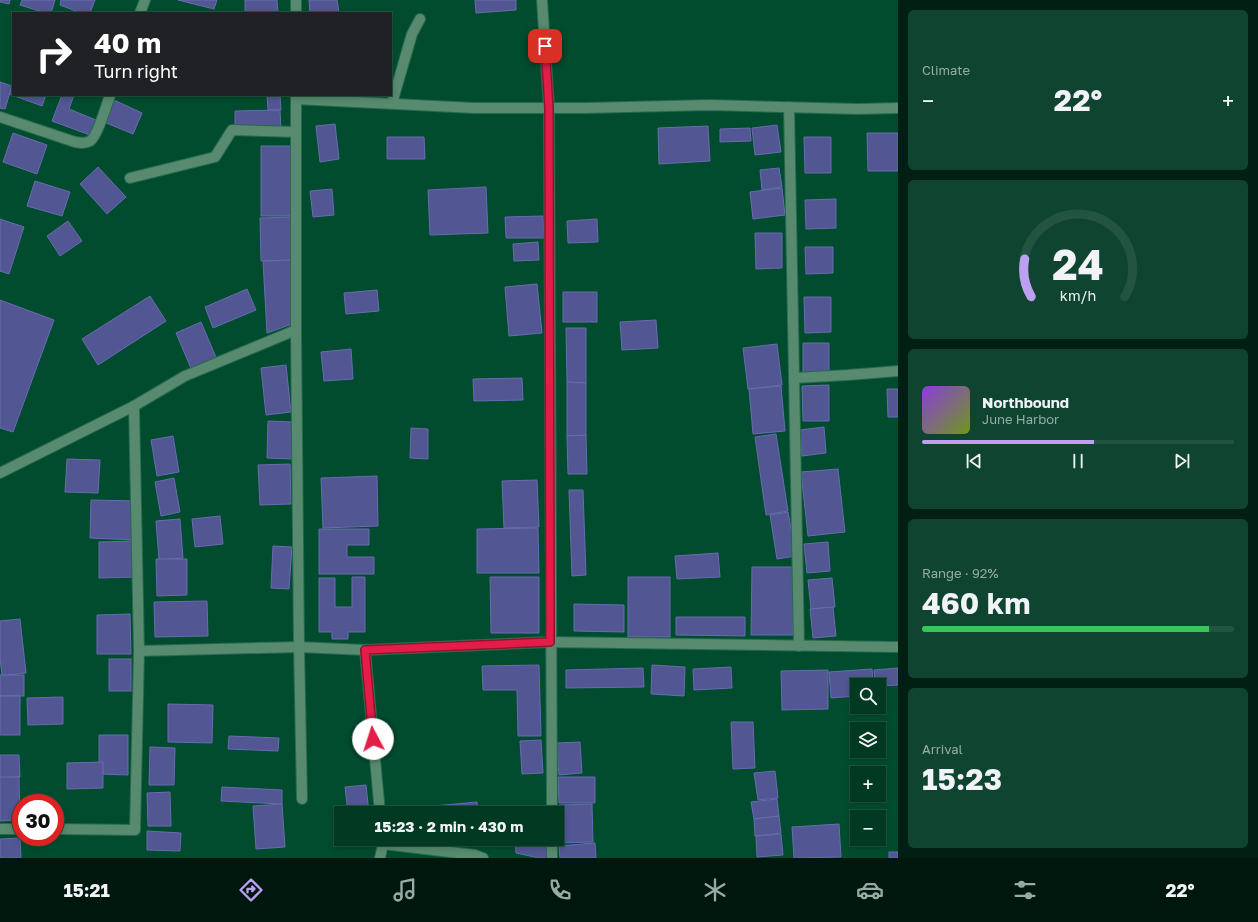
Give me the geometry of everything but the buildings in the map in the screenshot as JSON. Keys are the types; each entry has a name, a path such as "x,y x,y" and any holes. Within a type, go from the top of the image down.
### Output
{"street":[{"path":"140,12 145,0"},
{"path":"296,0 296,12"},
{"path":"542,0 549,108 550,642 552,806"},
{"path":"392,103 412,34 420,19"},
{"path":"0,116 75,142 86,143 96,135 110,96"},
{"path":"302,799 296,330 296,97 474,108 710,105 858,109 898,108"},
{"path":"789,107 799,646"},
{"path":"130,178 215,157 232,130 296,132"},
{"path":"0,473 134,406 186,376 296,330"},
{"path":"794,378 898,371"},
{"path":"64,829 135,830 139,651 134,406"},
{"path":"139,651 299,647 365,650 550,642 898,647"},
{"path":"365,650 379,806"},
{"path":"0,829 12,829"},
{"path":"380,858 382,846"},
{"path":"416,846 475,855 483,858"},
{"path":"552,846 552,858"}],"route":[{"path":"373,739 365,650 550,642 549,108 545,46"}]}
